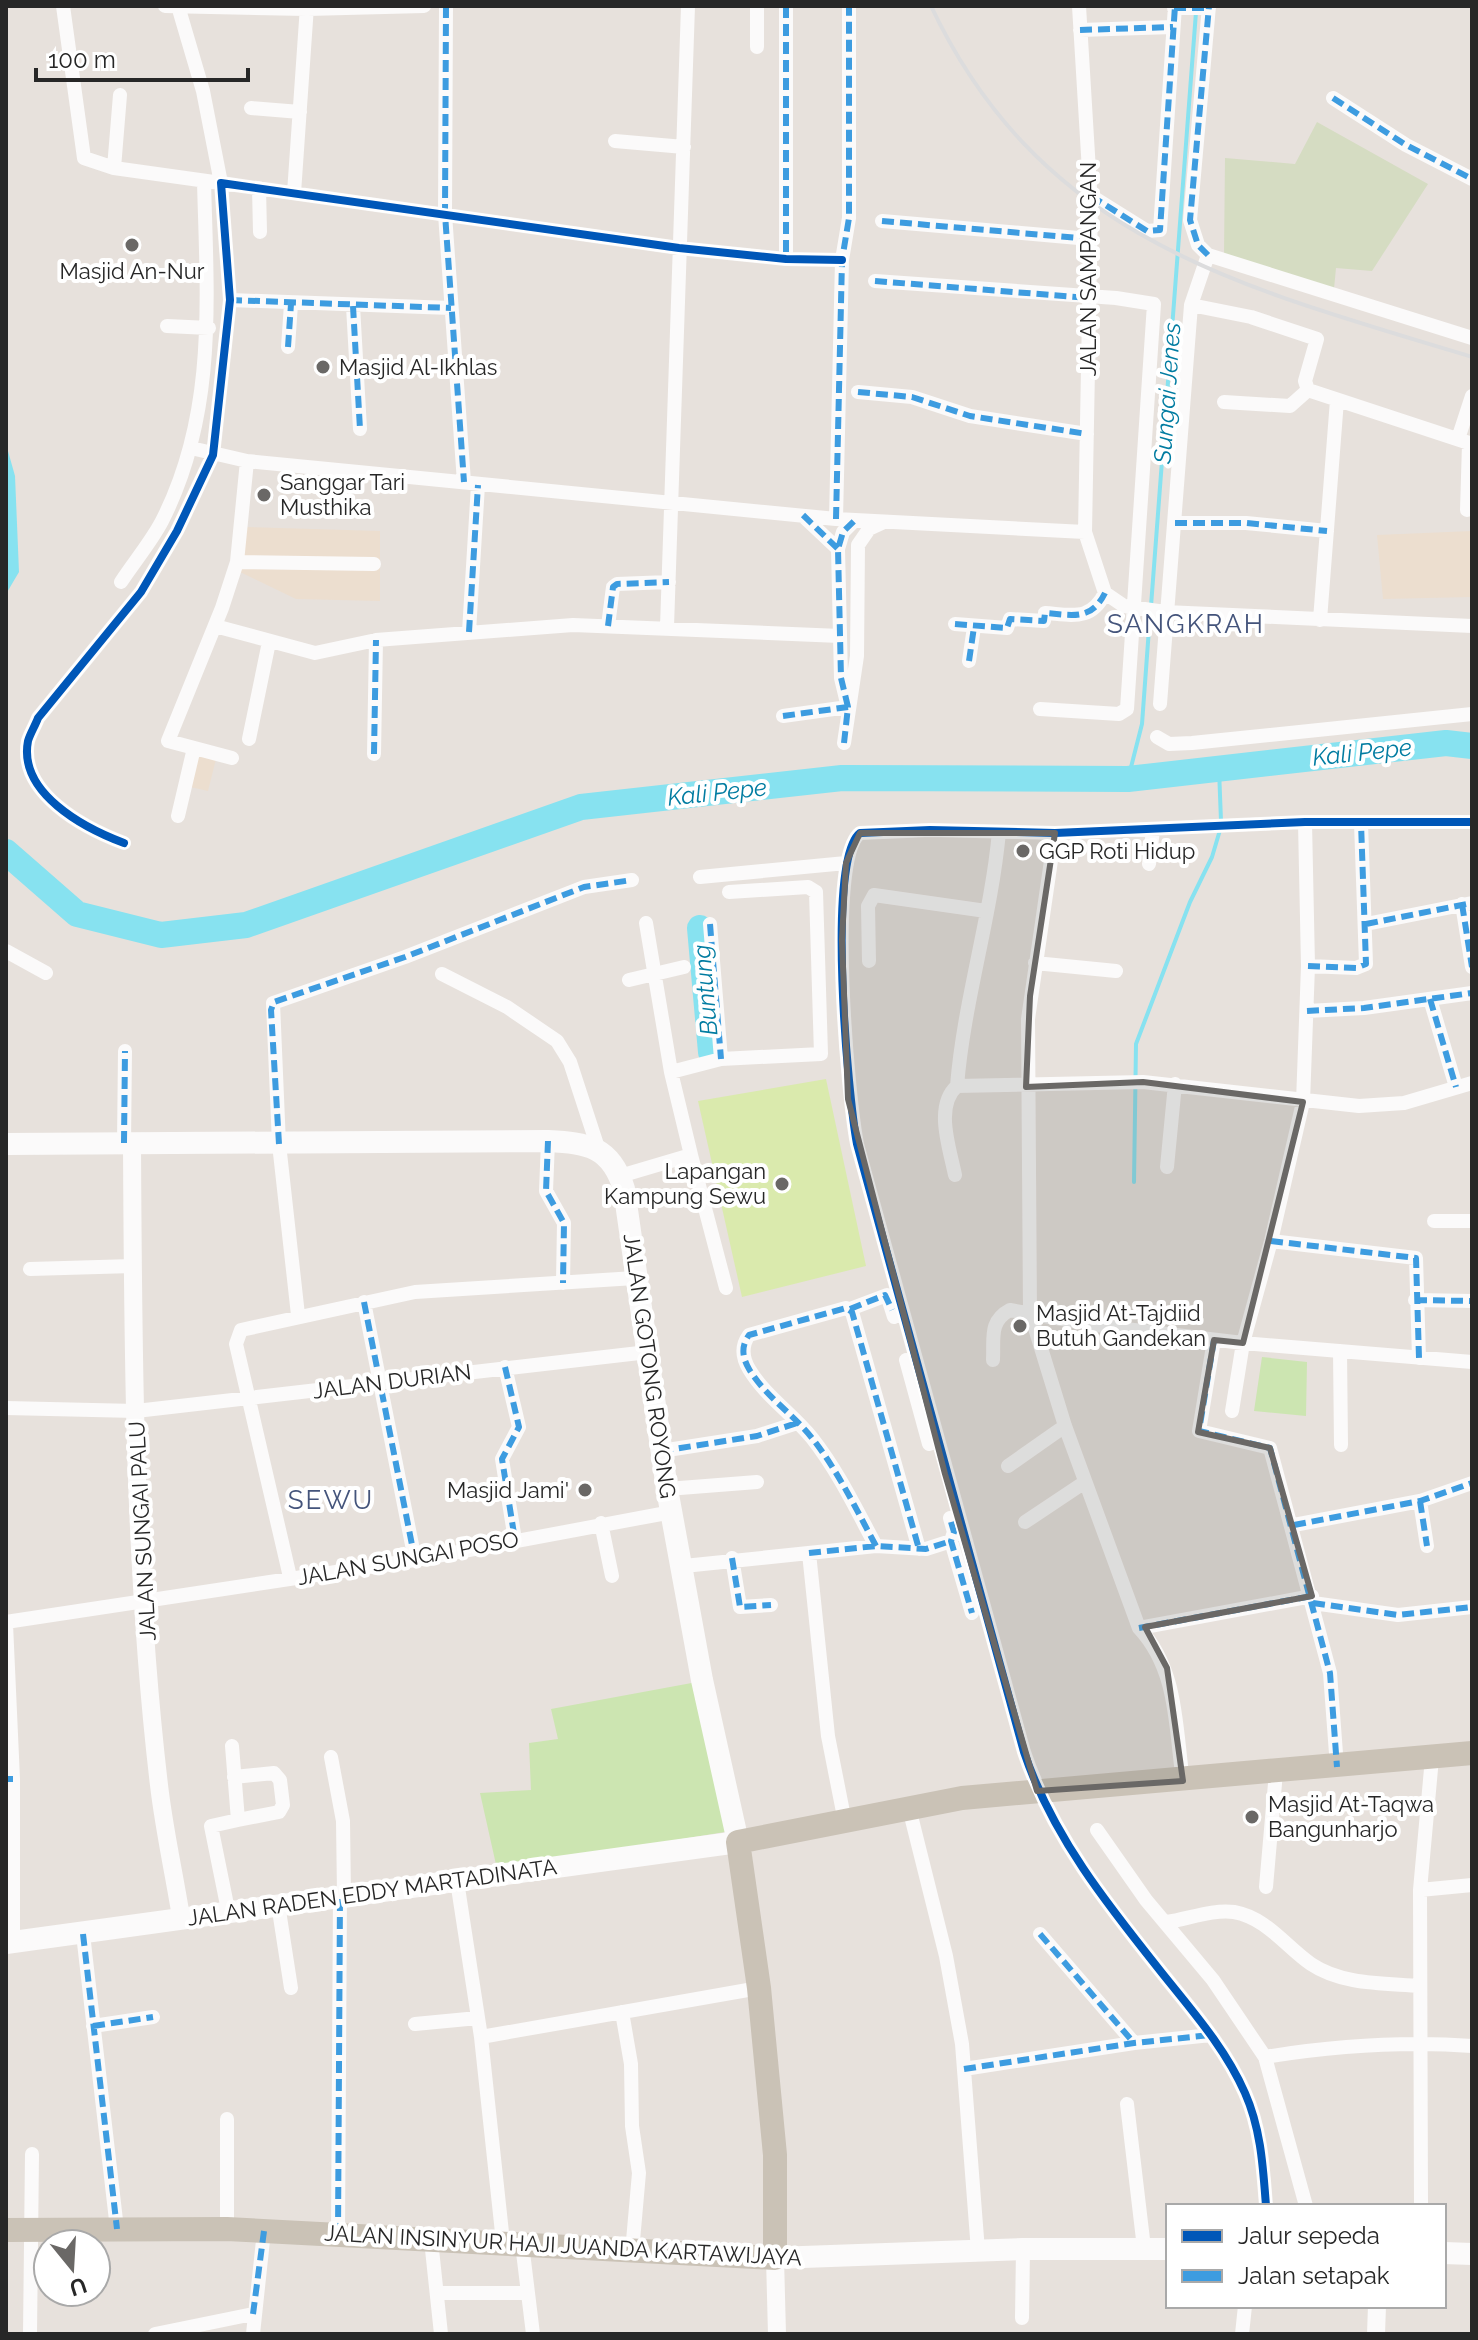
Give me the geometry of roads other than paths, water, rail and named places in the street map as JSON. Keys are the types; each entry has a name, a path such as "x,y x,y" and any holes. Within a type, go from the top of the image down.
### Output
{"main road":[{"path":"6,1144 548,1141 586,1143 599,1151 620,1176"},
{"name":"JALAN GOTONG ROYONG","path":"620,1176 667,1489 684,1566 702,1680 738,1842"},
{"path":"775,2258 775,2155 759,1988 738,1842 962,1798 1183,1781 1472,1753"},
{"name":"JALAN RADEN EDDY MARTADINATA","path":"10,1943 228,1910 738,1842"},
{"name":"JALAN INSINYUR HAJI JUANDA KARTAWIJAYA","path":"23,2244 117,2229 227,2229 338,2235 433,2261 516,2251 775,2258 1023,2249 1166,2249"},
{"path":"1446,2253 1472,2254"}],"street":[{"path":"63,6 79,114 80,151 84,158 114,168 679,248 786,259 842,260"},
{"path":"165,6 424,6"},
{"path":"124,843 82,824 42,789 28,761 28,741 38,718 141,592 177,531 213,455 230,300 221,183 203,91 178,6"},
{"path":"446,6 445,214 451,308 471,484 469,632"},
{"path":"667,627 688,6"},
{"path":"757,6 757,47"},
{"path":"786,6 786,259"},
{"path":"836,519 842,260 849,218 849,6"},
{"name":"JALAN SAMPANGAN","path":"1079,6 1091,196 1085,532 1105,593"},
{"path":"1091,196 1147,231 1160,230 1173,27 1193,7"},
{"path":"1193,7 1190,220 1198,245 1208,255 1472,338"},
{"path":"294,193 307,8"},
{"path":"1080,30 1173,27"},
{"path":"114,168 120,95"},
{"path":"1333,98 1406,145 1472,179"},
{"path":"251,108 300,112"},
{"path":"615,141 684,147"},
{"path":"121,582 160,525 191,448 203,392 209,328 204,182"},
{"path":"259,188 260,232"},
{"path":"882,221 1090,239"},
{"path":"1160,704 1191,305 1208,255"},
{"path":"875,281 1147,301 1156,309 1138,609 1124,713 1040,709"},
{"path":"230,300 451,308"},
{"path":"288,347 291,304"},
{"path":"1191,305 1251,317 1317,339 1305,381 1308,390"},
{"path":"353,306 360,429"},
{"path":"167,326 209,328"},
{"path":"1308,390 1466,442"},
{"path":"1224,402 1290,406 1308,390"},
{"path":"858,392 912,397 970,416 1087,434"},
{"path":"1467,510 1466,442 1472,396"},
{"path":"1320,620 1337,400"},
{"path":"191,448 247,461 836,519 1085,532"},
{"path":"232,758 168,739 215,626 237,562 247,461"},
{"path":"803,515 838,549"},
{"path":"848,707 841,678 838,549 843,532 855,520"},
{"path":"844,743 857,656 858,545 869,529 886,521"},
{"path":"1175,523 1246,523 1327,531"},
{"path":"237,562 374,564"},
{"path":"608,626 613,587 617,584 669,582"},
{"path":"955,624 1007,628 1010,619 1044,621 1045,613 1084,616 1098,607 1105,593 1124,606 1166,612 1472,626"},
{"path":"215,626 315,653 376,640 608,626 840,636"},
{"path":"969,661 974,627"},
{"path":"374,754 376,640"},
{"path":"249,739 269,642"},
{"path":"783,716 848,707"},
{"path":"1157,737 1169,744 1192,743 1472,714"},
{"path":"178,816 194,748"},
{"path":"1266,2204 1259,2131 1245,2093 1211,2035 1114,1912 1066,1844 1037,1791 1006,1695 857,1144 848,1099 842,940 846,863 850,844 860,833 930,830 1055,833 1213,829 1305,822 1472,822"},
{"path":"1232,1411 1243,1343 1271,1241 1303,1102 1308,966 1305,822"},
{"path":"1308,966 1364,966 1366,924 1361,823"},
{"path":"1149,864 1153,830"},
{"path":"957,1086 966,1008 995,873 999,832"},
{"path":"1055,833 1028,1019 1026,1087 1030,1312 1065,1426 1139,1628 1154,1644 1167,1668 1183,1781"},
{"path":"700,877 846,863"},
{"path":"298,1315 279,1144 271,1010 274,1002 405,957 584,887 632,880"},
{"path":"671,1072 721,1059 821,1054 815,890 808,887 729,892"},
{"path":"869,961 868,906 874,895 986,911"},
{"path":"1366,924 1467,903 1472,967"},
{"path":"646,923 671,1072 726,1288"},
{"path":"710,924 721,1059"},
{"path":"6,951 46,973"},
{"path":"1035,963 1116,971"},
{"path":"629,980 684,967"},
{"path":"442,974 507,1007 557,1041 580,1086 599,1151"},
{"path":"1307,1011 1364,1008 1472,993"},
{"path":"1430,999 1456,1087"},
{"path":"125,1051 128,1143"},
{"path":"955,1175 945,1124 949,1093 957,1086 1026,1087 1143,1082 1303,1102 1384,1106 1472,1083"},
{"path":"1167,1167 1175,1084"},
{"path":"548,1141 546,1191 564,1223 563,1283"},
{"name":"JALAN SUNGAI PALU","path":"128,1143 145,1602 159,1788 181,1917"},
{"path":"620,1176 691,1155"},
{"path":"1434,1221 1472,1221"},
{"path":"1271,1241 1322,1250 1415,1257 1419,1358"},
{"path":"30,1269 133,1266"},
{"path":"290,1577 249,1400 237,1336 241,1330 298,1315 415,1292 635,1278"},
{"path":"876,1546 832,1465 750,1371 743,1354 743,1343 749,1335 888,1296 954,1532 951,1541 972,1613"},
{"path":"1415,1300 1472,1301"},
{"path":"364,1302 415,1560"},
{"path":"850,1309 919,1549"},
{"path":"993,1360 998,1316 1010,1310 1214,1340 1472,1362"},
{"path":"1214,1340 1199,1431 1268,1445 1294,1525 1330,1673 1337,1767"},
{"path":"1340,1351 1341,1445"},
{"name":"JALAN DURIAN","path":"6,1408 136,1411 648,1352"},
{"path":"505,1367 519,1427 502,1459 515,1540"},
{"path":"661,1451 757,1436 797,1423"},
{"path":"1008,1466 1065,1426"},
{"path":"667,1489 757,1482"},
{"path":"1025,1522 1085,1482"},
{"path":"1294,1525 1420,1501 1472,1483"},
{"path":"1420,1501 1427,1546"},
{"name":"JALAN SUNGAI POSO","path":"6,1623 415,1560 672,1512"},
{"path":"601,1523 612,1576"},
{"path":"684,1566 732,1558 876,1546 919,1549 951,1541"},
{"path":"809,1553 828,1736 845,1822"},
{"path":"732,1558 740,1607 771,1605"},
{"path":"1139,1628 1312,1600 1398,1615 1472,1607"},
{"path":"6,1623 10,1943"},
{"path":"232,1746 238,1820"},
{"path":"331,1757 343,1821 338,2235"},
{"path":"1421,2204 1420,1890 1432,1758"},
{"path":"1266,1887 1276,1772"},
{"path":"228,1910 211,1826 279,1812 283,1805 280,1780 274,1773 234,1777"},
{"path":"909,1808 946,1956 964,2069 978,2251"},
{"path":"1097,1830 1146,1900 1213,1980 1265,2057 1305,2204"},
{"path":"457,1881 516,2251 528,2289 533,2334"},
{"path":"1420,1890 1472,1885"},
{"path":"278,1904 291,1988"},
{"path":"1167,1922 1230,1911 1248,1916 1274,1932 1311,1964 1330,1973 1365,1982 1420,1986"},
{"path":"83,1934 117,2229"},
{"path":"1040,1934 1134,2043"},
{"path":"481,2037 759,1988"},
{"path":"622,2012 631,2064 632,2126 639,2173 632,2252"},
{"path":"93,2026 153,2017"},
{"path":"415,2024 478,2018"},
{"path":"964,2069 1134,2043 1211,2035"},
{"path":"1265,2057 1348,2045 1419,2042 1472,2046"},
{"path":"1127,2104 1144,2248"},
{"path":"227,2119 227,2229"},
{"path":"30,2334 23,2244 34,2200 32,2154"},
{"path":"253,2334 264,2231"},
{"path":"1022,2318 1023,2249"},
{"path":"775,2258 777,2334"},
{"path":"433,2261 441,2334"},
{"path":"437,2293 528,2289"},
{"path":"1242,2334 1245,2308"},
{"path":"1376,2334 1377,2308"},
{"path":"155,2334 253,2314"}],"water":[{"path":"6,444 15,476 19,572 6,594"}],"waterway":[{"name":"Sungai Jenes","path":"1151,606 1196,12"},
{"name":"Sungai Jenes","path":"1128,779 1142,724 1150,615"},
{"name":"Kali Pepe","path":"6,852 77,914 161,935 246,925 581,807 842,778 1128,779 1446,743 1472,746"},
{"path":"1219,769 1221,821"},
{"path":"1134,1182 1136,1044 1190,902 1212,857 1220,830"},
{"name":"Buntung","path":"700,928 711,1052"}],"railway":[{"path":"931,6 977,86 1031,151 1091,202 1158,244 1230,277 1307,306 1472,357"}],"place":[{"name":"Masjid An-Nur","path":"132,245"},
{"name":"Masjid Al-Ikhlas","path":"323,367"},
{"name":"Sanggar Tari Musthika","path":"264,495"},
{"name":"GGP Roti Hidup","path":"1023,851"},
{"name":"Lapangan Kampung Sewu","path":"782,1184"},
{"name":"Masjid At-Tajdiid Butuh Gandekan","path":"1020,1326"},
{"name":"Masjid Jami'","path":"585,1490"},
{"name":"Masjid At-Taqwa Bangunharjo","path":"1252,1817"}],"district":[{"name":"SANGKRAH","path":"1186,624"},
{"name":"SEWU","path":"331,1500"}]}
